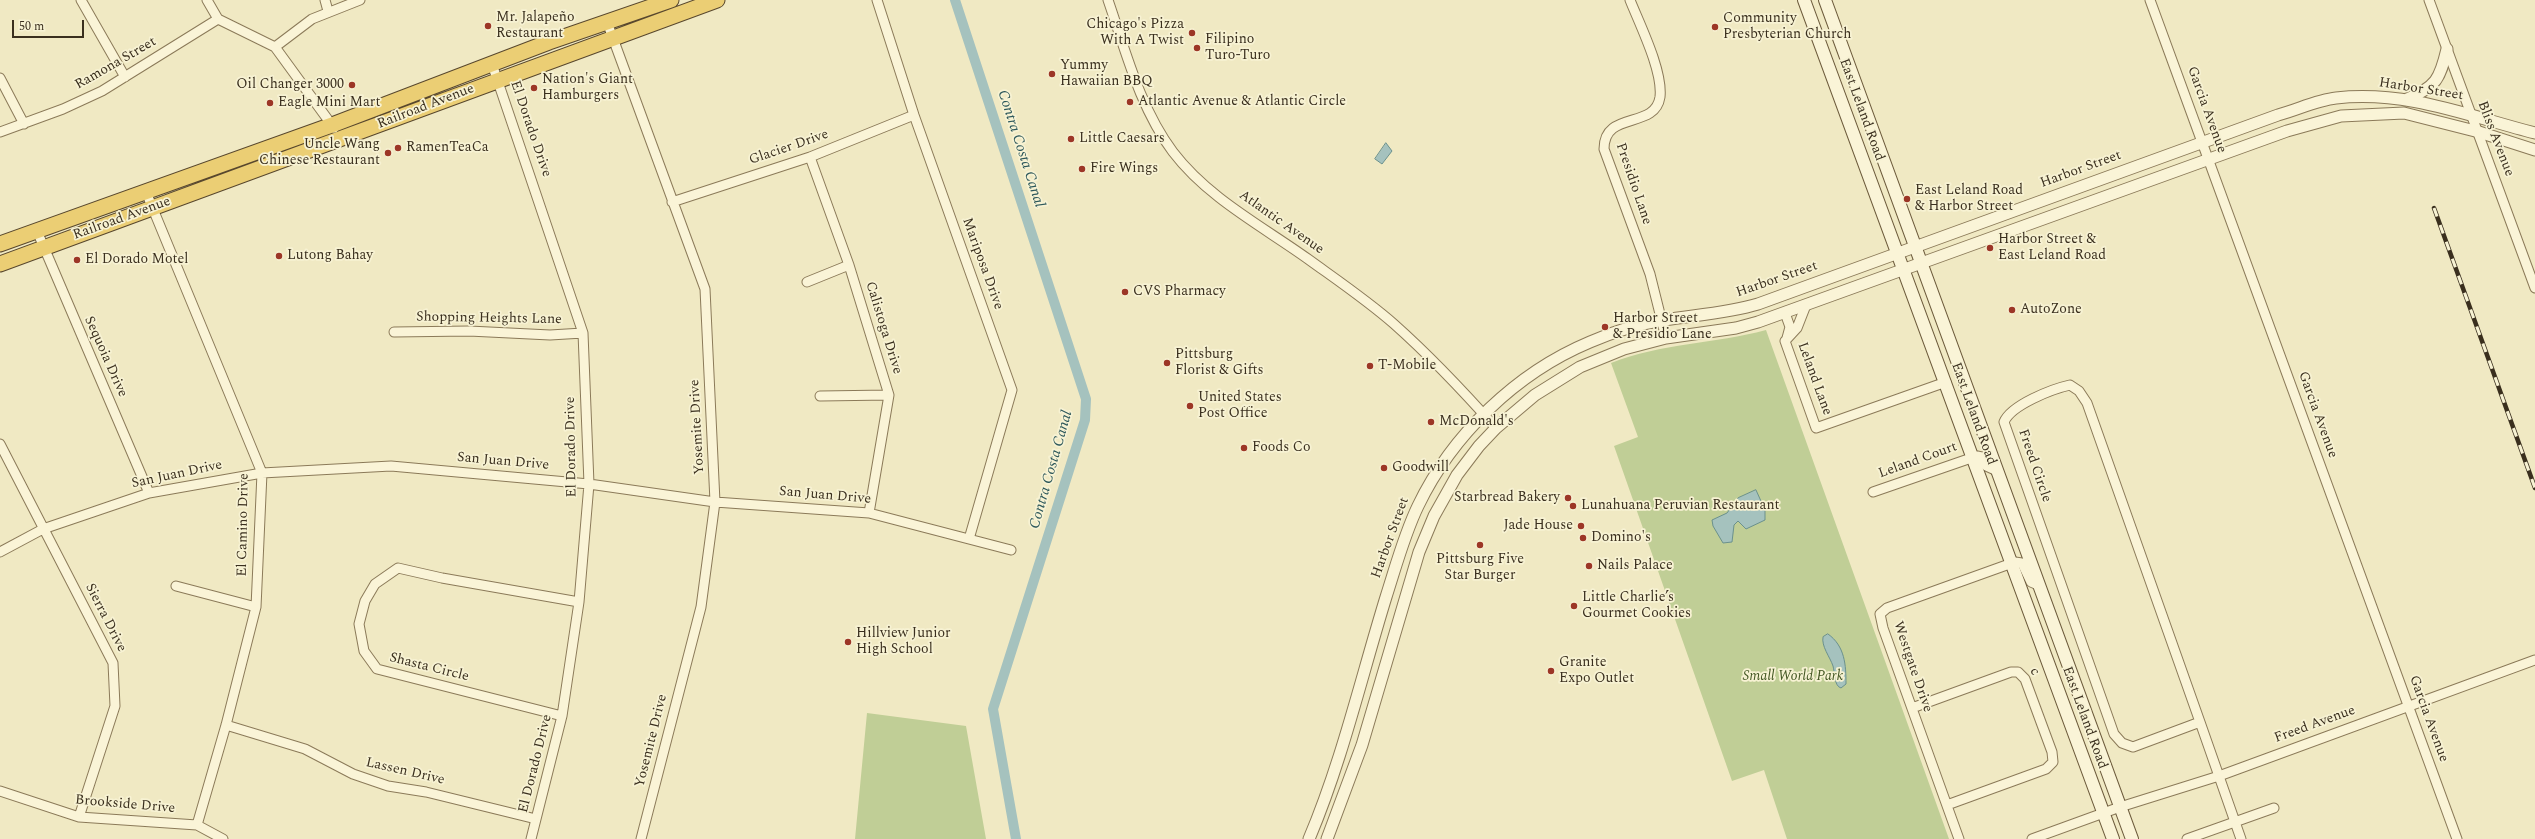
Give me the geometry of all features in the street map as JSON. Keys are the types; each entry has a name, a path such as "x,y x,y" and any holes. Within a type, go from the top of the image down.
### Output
{"highway":[{"name":"Railroad Avenue","path":"0,244 332,125 492,64 671,0"},
{"name":"Railroad Avenue","path":"0,264 717,0"}],"main road":[{"name":"East Leland Road","path":"1804,0 1905,270 2113,839"},
{"name":"East Leland Road","path":"1824,0 2132,839"}],"street":[{"path":"82,0 125,77"},
{"path":"207,0 218,19 275,47 332,125 340,139"},
{"path":"325,0 328,11"},
{"path":"275,47 312,19 328,11 360,0"},
{"name":"Mariposa Drive","path":"876,0 914,114 1012,390 968,539"},
{"name":"Atlantic Avenue","path":"1108,0 1149,113 1165,141 1185,166 1213,192 1308,259 1393,323 1430,357 1496,428"},
{"name":"Presidio Lane","path":"1630,0 1657,75 1660,98 1657,107 1650,113 1611,129 1604,138 1604,148 1650,274 1666,338"},
{"name":"Garcia Avenue","path":"2150,0 2407,706 2457,839"},
{"name":"Bliss Avenue","path":"2429,0 2470,113 2479,132 2535,288"},
{"name":"Ramona Street","path":"0,132 63,109 102,91 218,19"},
{"name":"Yosemite Drive","path":"607,22 705,289 715,502 701,607 641,839"},
{"path":"2407,100 2424,92 2436,82 2442,70 2447,50"},
{"name":"El Dorado Drive","path":"492,64 583,333 589,484 579,602 562,716 531,839"},
{"path":"0,78 24,124"},
{"name":"Harbor Street","path":"1309,839 1328,793 1402,547 1418,506 1436,473 1455,446 1484,415 1512,390 1561,356 1608,335 1662,320 1746,307 2278,115 2335,98 2376,96 2407,100 2470,113 2535,133"},
{"name":"Harbor Street","path":"1327,839 1362,745 1419,552 1434,516 1449,487 1466,462 1496,428 1535,395 1574,370 1619,350 1666,338 1736,328 1786,313 1922,265 2287,131 2341,116 2404,113 2479,132 2535,150"},
{"name":"Glacier Drive","path":"672,202 810,157 914,114"},
{"name":"Calistoga Drive","path":"810,157 849,265 888,395 869,513"},
{"name":"El Camino Drive","path":"146,192 262,473 256,607 226,726 198,825"},
{"name":"Sequoia Drive","path":"37,231 43,249 149,493"},
{"path":"807,282 849,265"},
{"name":"Leland Lane","path":"1806,305 1797,328 1785,341 1816,428 1946,382"},
{"path":"1785,341 1790,327 1786,313"},
{"name":"Shopping Heights Lane","path":"394,332 469,331 550,335 583,333"},
{"name":"Freed Circle","path":"2200,722 2133,747 2122,743 2114,734 2004,422 2007,414 2059,388 2070,385 2079,391 2087,403 2200,722 2241,839"},
{"path":"820,396 888,395"},
{"name":"Sierra Drive","path":"0,444 43,530 113,663 115,706 79,817"},
{"path":"1973,457 1981,456 1986,466 1997,471"},
{"name":"Leland Court","path":"1873,492 1973,457"},
{"name":"San Juan Drive","path":"0,552 43,530 149,493 262,473 391,466 589,484 715,502 869,513 1011,550"},
{"path":"1402,547 1419,552"},
{"path":"2012,564 2022,563 2031,582 2038,585"},
{"name":"Westgate Drive","path":"1959,839 1883,628 1880,614 1887,608 2012,564"},
{"name":"Shasta Circle","path":"562,716 377,669 364,651 359,624 365,601 375,584 398,568 442,578 579,602"},
{"path":"176,586 256,607"},
{"name":"Freed Avenue","path":"2032,839 2120,807 2219,776 2535,660"},
{"name":"c","path":"1912,708 2011,672 2020,673 2052,752 2052,762 2046,769 1946,805"},
{"name":"Lassen Drive","path":"226,726 305,749 353,774 388,786 426,792 536,819"},
{"name":"Brookside Drive","path":"0,791 79,817 198,825 223,839"},
{"path":"2187,839 2274,808"}],"green space":[{"name":"Small World Park","path":"1766,330 1949,839 1787,839 1764,770 1732,781 1614,446 1638,437 1611,363 1649,351 1747,335"},
{"path":"867,713 966,726 986,839 855,839"}],"water":[{"path":"1386,143 1392,151 1382,164 1375,159"},
{"path":"1756,490 1765,510 1765,520 1746,529 1738,521 1734,525 1732,542 1723,543 1713,526 1712,520 1727,513 1738,498"},
{"path":"1828,634 1838,644 1845,663 1846,684 1841,688 1837,685 1833,666 1823,644 1823,637"}],"waterway":[{"name":"Contra Costa Canal","path":"955,0 1086,399 1085,420 993,709 1016,839"}],"railway":[{"path":"2434,208 2535,488"}],"place":[{"name":"Mr. Jalapeño Restaurant","path":"488,26"},
{"name":"Community Presbyterian Church","path":"1715,27"},
{"name":"Chicago's Pizza With A Twist","path":"1192,33"},
{"name":"Filipino Turo-Turo","path":"1197,48"},
{"name":"Yummy Hawaiian BBQ","path":"1052,74"},
{"name":"Oil Changer 3000","path":"352,85"},
{"name":"Nation's Giant Hamburgers","path":"534,88"},
{"name":"Atlantic Avenue & Atlantic Circle","path":"1130,102"},
{"name":"Eagle Mini Mart","path":"270,103"},
{"name":"Little Caesars","path":"1071,139"},
{"name":"RamenTeaCa","path":"398,148"},
{"name":"Uncle Wang Chinese Restaurant","path":"388,153"},
{"name":"Fire Wings","path":"1082,169"},
{"name":"East Leland Road & Harbor Street","path":"1907,199"},
{"name":"Harbor Street & East Leland Road","path":"1990,248"},
{"name":"Lutong Bahay","path":"279,256"},
{"name":"El Dorado Motel","path":"77,260"},
{"name":"CVS Pharmacy","path":"1125,292"},
{"name":"AutoZone","path":"2012,310"},
{"name":"Harbor Street & Presidio Lane","path":"1605,327"},
{"name":"Pittsburg Florist & Gifts","path":"1167,363"},
{"name":"T-Mobile","path":"1370,366"},
{"name":"United States Post Office","path":"1190,406"},
{"name":"McDonald's","path":"1431,422"},
{"name":"Foods Co","path":"1244,448"},
{"name":"Goodwill","path":"1384,468"},
{"name":"Starbread Bakery","path":"1568,498"},
{"name":"Lunahuana Peruvian Restaurant","path":"1573,506"},
{"name":"Jade House","path":"1581,526"},
{"name":"Domino's","path":"1583,538"},
{"name":"Pittsburg Five Star Burger","path":"1480,545"},
{"name":"Nails Palace","path":"1589,566"},
{"name":"Little Charlie’s Gourmet Cookies","path":"1574,606"},
{"name":"Hillview Junior High School","path":"848,642"},
{"name":"Granite Expo Outlet","path":"1551,671"}]}
